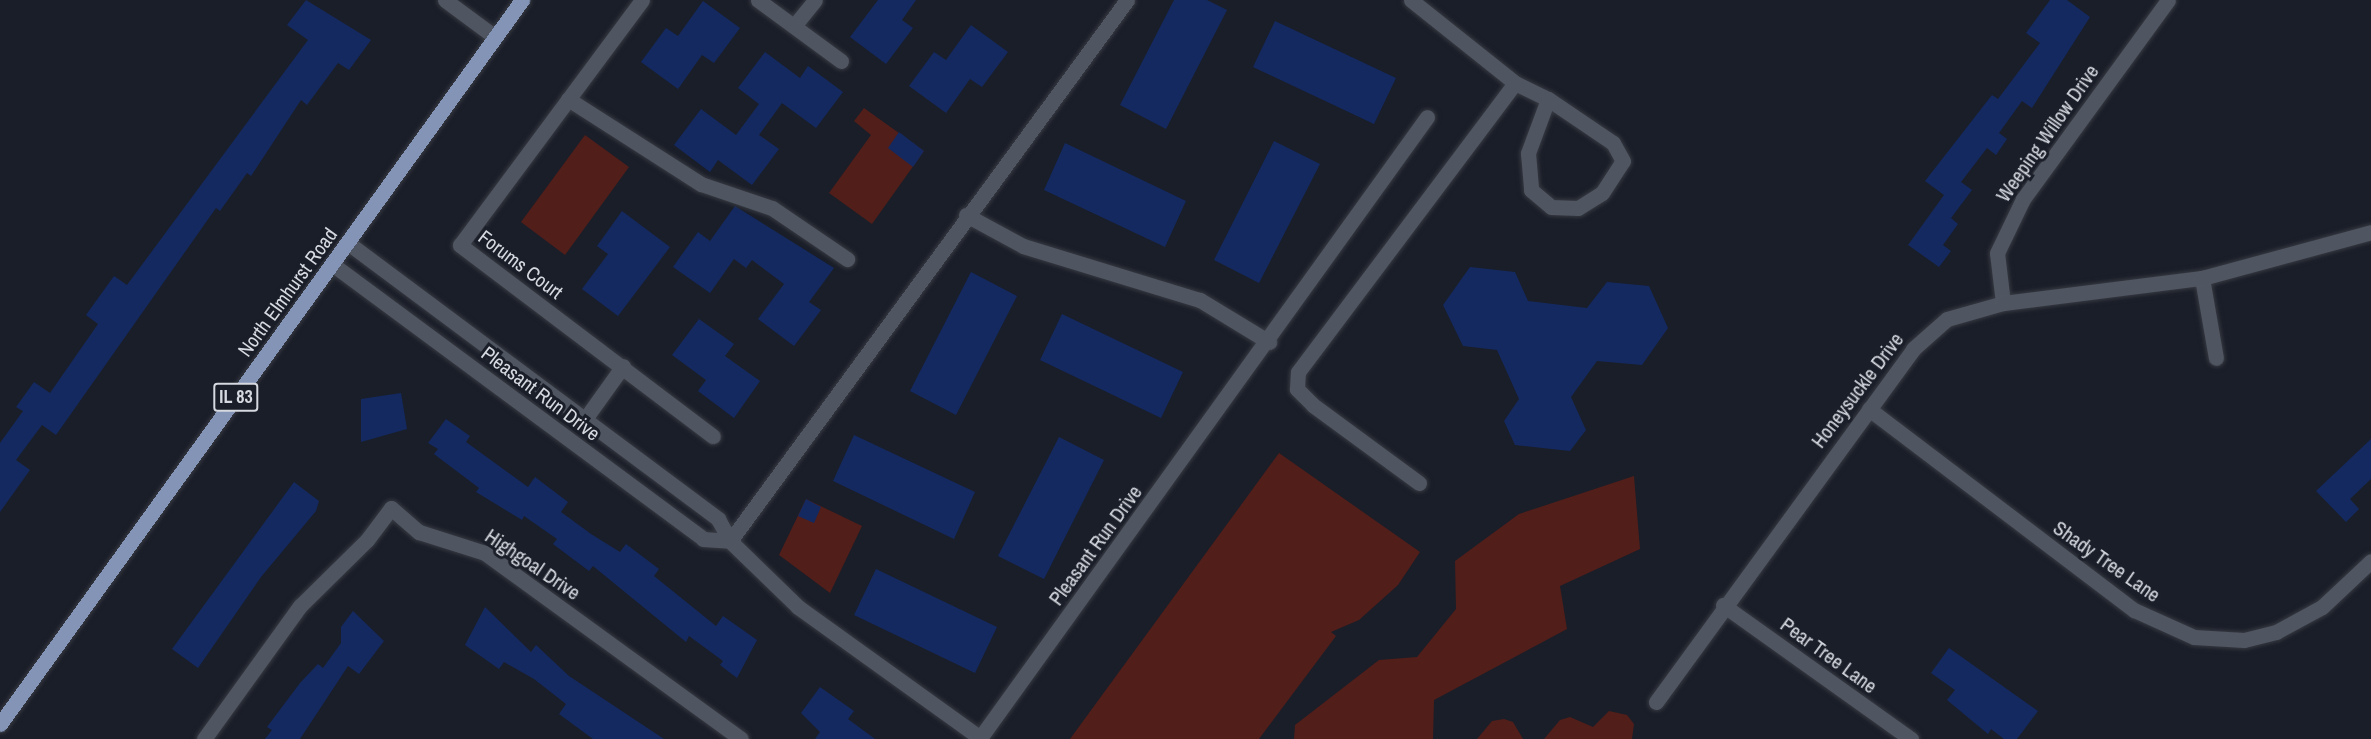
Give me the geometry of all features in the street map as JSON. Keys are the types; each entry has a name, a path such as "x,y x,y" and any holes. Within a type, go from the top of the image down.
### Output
{"main road":[{"name":"North Elmhurst Road","path":"0,724 522,0"}],"street":[{"path":"445,0 495,37"},
{"name":"Forums Court","path":"642,0 460,245 713,436"},
{"path":"758,0 841,61"},
{"path":"794,26 815,0"},
{"path":"730,541 966,215 1127,0"},
{"path":"1411,0 1515,83 1548,99 1613,143 1623,161 1602,193 1578,208 1551,207 1531,190 1528,153 1548,99"},
{"name":"Weeping Willow Drive","path":"2003,303 1996,253 2023,199 2168,0"},
{"path":"1419,483 1313,405 1297,389 1298,372 1515,83"},
{"path":"568,99 701,184 772,208 847,259"},
{"name":"Pleasant Run Drive","path":"348,243 718,519 730,541 798,608 980,738 1269,342 1427,117"},
{"path":"966,215 1023,246 1200,300 1269,342"},
{"name":"Honeysuckle Drive","path":"1656,702 1723,605 1869,409 1927,334 1947,319 2003,303 2202,279 2371,232"},
{"name":"Pleasant Run Drive","path":"332,264 703,539 730,541"},
{"path":"2202,279 2216,358"},
{"path":"585,419 623,366"},
{"name":"Shady Tree Lane","path":"1869,409 2134,610 2194,637 2244,640 2276,632 2322,607 2371,561"},
{"name":"Highgoal Drive","path":"204,739 300,606 367,540 391,508 418,532 485,553 741,739"},
{"name":"Pear Tree Lane","path":"1723,605 1911,739"}],"shaded area":[{"path":"864,108 924,151 872,224 829,193 871,135 854,121"},
{"path":"585,135 629,167 565,255 521,222"},
{"path":"1279,453 1420,552 1398,585 1359,620 1331,632 1336,636 1259,739 1070,739"},
{"path":"1634,476 1640,549 1560,586 1567,629 1434,700 1433,739 1294,739 1295,725 1379,660 1417,657 1456,609 1455,561 1519,514"},
{"path":"806,499 862,526 830,593 779,555"},
{"path":"1609,711 1627,715 1634,724 1632,739 1544,739 1560,720 1570,717 1593,727"},
{"path":"1504,719 1513,722 1523,739 1477,739 1492,721"}],"building":[{"path":"306,0 371,40 349,70 338,63 307,105 301,100 251,176 247,173 220,211 216,208 56,435 42,425 16,460 30,470 0,512 0,443 23,411 16,407 34,382 50,393 98,324 86,315 114,276 127,285 308,40 287,25"},
{"path":"878,0 916,0 902,20 913,28 886,64 850,37"},
{"path":"1174,0 1207,0 1227,10 1166,129 1120,105"},
{"path":"2050,0 2067,0 2090,17 2032,108 2022,101 1999,133 2007,139 1996,155 1987,148 1961,182 1972,190 1951,218 1958,224 1943,245 1951,251 1939,267 1908,245 1944,195 1925,181 1992,95 1998,99 2040,43 2026,33"},
{"path":"703,1 740,28 714,63 702,55 678,89 641,62 666,28 678,36"},
{"path":"1275,21 1396,78 1374,124 1253,67"},
{"path":"971,25 1008,52 982,87 970,79 946,113 909,86 934,52 946,60"},
{"path":"765,52 800,78 808,66 843,92 816,128 782,103 759,135 779,149 752,185 718,160 710,172 674,145 701,109 736,135 759,104 738,88"},
{"path":"899,132 924,151 913,167 888,148"},
{"path":"1274,141 1320,164 1259,283 1214,260"},
{"path":"1065,143 1186,201 1165,247 1044,190"},
{"path":"735,206 834,268 809,302 821,310 794,346 758,319 784,284 752,260 746,268 734,259 710,293 673,267 698,232 710,241"},
{"path":"622,211 670,247 618,316 582,289 608,254 597,246"},
{"path":"1470,267 1515,272 1528,301 1587,308 1607,282 1649,286 1668,328 1642,365 1597,361 1571,397 1586,430 1570,451 1515,445 1504,421 1519,399 1497,350 1463,346 1443,305"},
{"path":"971,272 1017,296 956,415 910,391"},
{"path":"1062,314 1183,372 1161,418 1040,360"},
{"path":"699,319 734,344 725,356 760,381 734,418 698,391 706,380 672,355"},
{"path":"401,393 407,429 361,442 361,399"},
{"path":"446,419 470,436 466,442 528,487 535,477 568,502 561,512 591,534 620,552 626,544 659,569 654,576 716,626 723,616 757,640 737,678 720,665 723,661 689,636 686,642 593,566 589,571 553,544 557,539 524,516 522,520 476,492 479,488 434,454 438,449 428,443"},
{"path":"854,435 975,492 954,539 833,481"},
{"path":"1059,437 1104,460 1044,579 998,556"},
{"path":"2371,439 2371,479 2350,499 2359,509 2346,522 2316,491"},
{"path":"294,482 319,501 316,511 261,577 198,668 172,649"},
{"path":"806,499 821,507 814,523 798,516"},
{"path":"876,569 997,627 975,673 854,615"},
{"path":"485,607 531,652 536,645 569,676 664,739 593,739 559,714 566,704 534,679 504,662 499,669 465,645"},
{"path":"353,611 384,641 359,674 348,666 300,739 265,739 272,730 267,727 300,683 318,664 323,668 341,643 341,627"},
{"path":"1949,648 2038,711 2017,739 2004,739 1991,729 1988,734 1947,700 1955,690 1931,673"},
{"path":"820,687 854,711 848,719 875,739 815,739 820,732 801,713"}]}
